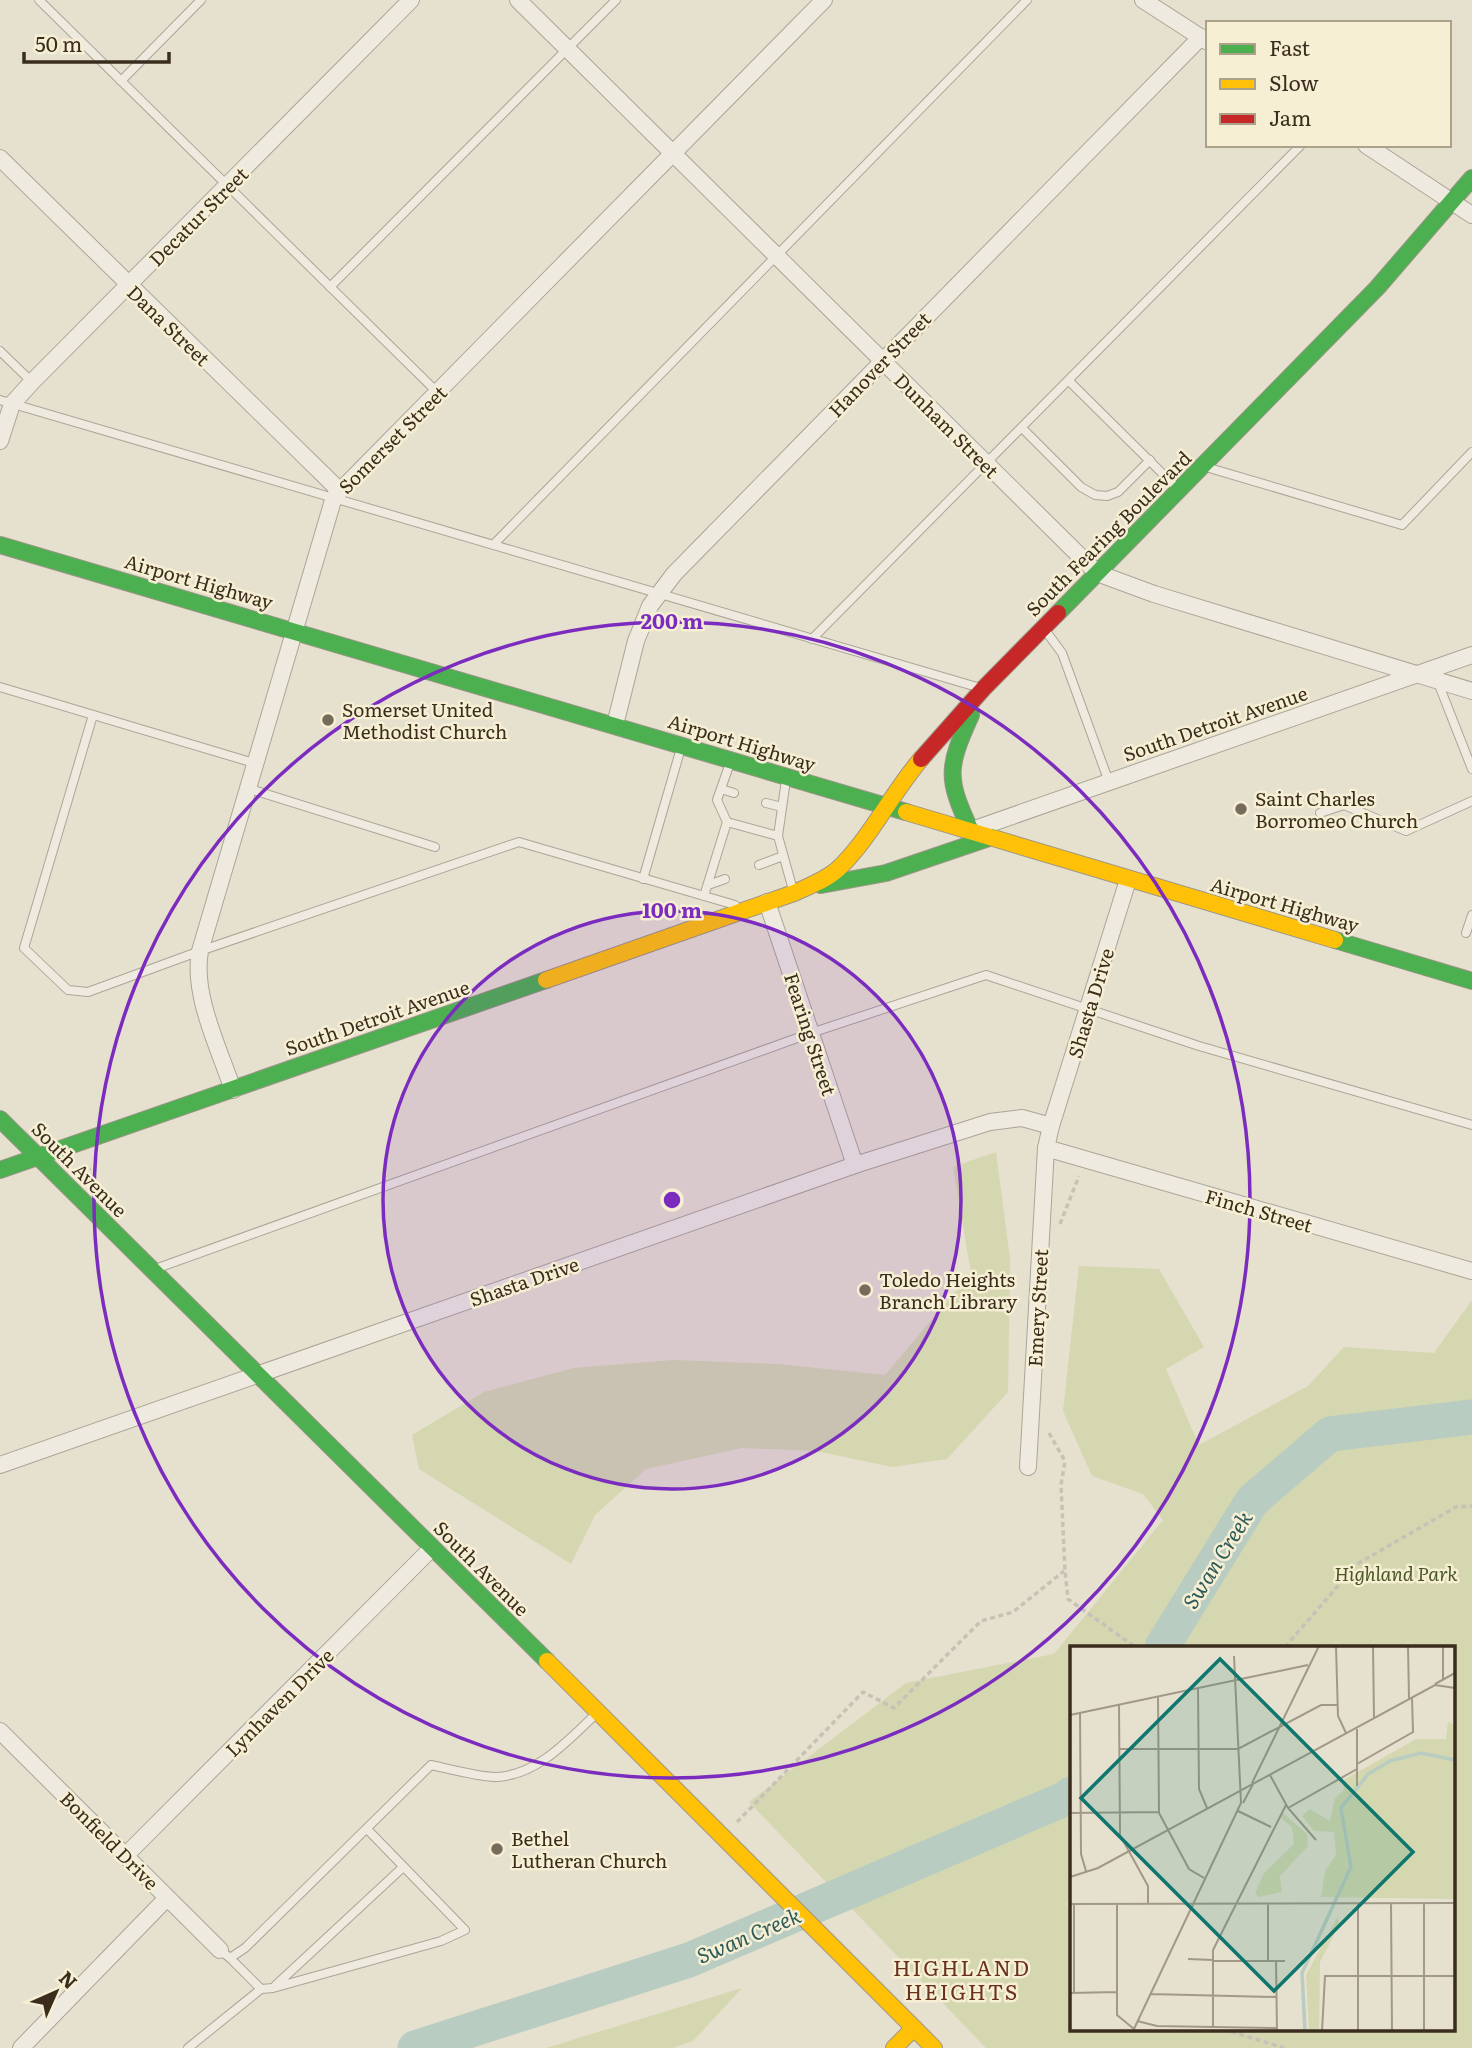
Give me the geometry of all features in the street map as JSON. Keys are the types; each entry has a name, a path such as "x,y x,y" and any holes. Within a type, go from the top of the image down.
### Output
{"main road":[{"name":"South Fearing Boulevard","path":"767,902 801,890 836,871 843,864 927,752 983,689 1377,288 1472,178"},
{"name":"Airport Highway","path":"0,545 1472,981"},
{"path":"971,831 951,784 949,772 950,761 983,689"},
{"path":"801,890 886,873 992,837"},
{"name":"South Detroit Avenue","path":"0,1170 767,902"},
{"name":"South Avenue","path":"0,1119 724,1836 934,2048"},
{"path":"894,2048 914,2028"}],"street":[{"name":"Decatur Street","path":"0,441 6,402 32,382 129,286 411,0"},
{"name":"Dunham Street","path":"518,0 1097,573 1154,594 1472,691"},
{"name":"Somerset Street","path":"233,1090 200,989 198,962 293,630 337,494 824,0"},
{"path":"1143,0 1204,40"},
{"name":"Hanover Street","path":"615,725 636,641 650,606 674,574 882,361 1204,40"},
{"path":"1369,147 1472,215"},
{"name":"Dana Street","path":"0,158 337,494"},
{"name":"South Detroit Avenue","path":"971,831 1472,655"},
{"name":"Shasta Drive","path":"1046,1148 1128,880"},
{"name":"Fearing Street","path":"767,902 855,1166"},
{"name":"Shasta Drive","path":"0,1465 855,1166 990,1122 1022,1118 1051,1126"},
{"name":"Finch Street","path":"1046,1148 1472,1271"},
{"name":"Emery Street","path":"1028,1467 1046,1148"},
{"name":"Lynhaven Drive","path":"125,1856 432,1548"},
{"name":"Bonfield Drive","path":"0,1731 225,1954"},
{"path":"21,2048 167,1898"}],"lane":[{"path":"39,0 438,393"},
{"path":"121,81 201,0"},
{"path":"330,287 616,0"},
{"path":"493,545 1027,0"},
{"path":"812,639 1299,147"},
{"path":"0,351 32,382"},
{"path":"1069,381 1180,490"},
{"path":"6,402 337,494 493,545 983,689"},
{"path":"1022,428 1081,487 1094,495 1107,496 1118,492 1150,460"},
{"path":"1203,467 1402,525 1472,452"},
{"path":"1044,627 1062,653 1109,782"},
{"path":"1437,680 1472,769"},
{"path":"0,687 254,763"},
{"path":"93,715 24,948 60,983 78,992 88,992 519,842 746,909"},
{"path":"643,879 682,746"},
{"path":"704,896 727,822 717,800 731,760"},
{"path":"787,778 778,836 783,856 801,890"},
{"path":"247,789 435,847"},
{"path":"721,789 734,793"},
{"path":"1320,813 1344,805 1406,831 1472,801"},
{"path":"766,803 782,807"},
{"path":"727,822 778,836"},
{"path":"759,865 783,856"},
{"path":"708,885 725,878"},
{"path":"1466,933 1472,915"},
{"path":"152,1270 811,1033 986,975 1199,1046 1472,1125"},
{"path":"261,1989 225,1954 245,1948 431,1765 496,1777 528,1769 551,1756 598,1712"},
{"path":"188,2048 261,1989 273,1988 441,1941 466,1930 401,1867 367,1829"},
{"path":"273,1988 401,1867"}],"path":[{"path":"1059,1237 1060,1224 1086,1160"},
{"path":"80,1173 91,1169"},
{"path":"1047,1428 1065,1461 1061,1485 1068,1599 1134,1646"},
{"path":"1286,1646 1357,1564 1456,1507 1472,1506"},
{"path":"724,1836 863,1692 894,1708 981,1621 1013,1612 1065,1571"},
{"path":"1226,2030 1284,2048"}],"green space":[{"path":"996,1152 1010,1259 1008,1392 947,1459 892,1467 816,1451 742,1448 646,1469 595,1515 571,1564 419,1469 412,1435 484,1392 574,1368 673,1360 778,1364 885,1375 971,1273 953,1167"},
{"name":"Highland Park","path":"1079,1266 1159,1269 1204,1347 1166,1369 1199,1445 1308,1386 1344,1347 1434,1353 1472,1300 1472,2048 986,2048 749,1802 906,1683 1054,1654 1163,1520 1143,1494 1092,1476 1063,1411"},
{"path":"742,1988 693,2041 673,2048 546,2048"}],"waterway":[{"name":"Swan Creek","path":"1163,1646 1252,1501 1330,1434 1472,1417"},
{"name":"Swan Creek","path":"415,2048 689,1960 1070,1796"}],"traffic: fast":[{"path":"1058,613 1377,288 1472,178"},
{"path":"0,545 906,812"},
{"path":"971,715 957,748 953,773 957,798 971,831"},
{"path":"821,885 886,873 992,837"},
{"path":"1335,940 1472,981"},
{"path":"0,1170 546,980"},
{"path":"0,1119 547,1661"}],"traffic: slow":[{"path":"546,980 794,893 828,876 838,869 860,844 921,759"},
{"path":"906,812 1335,940"},
{"path":"547,1661 934,2048"},
{"path":"894,2048 914,2028"}],"traffic: jam":[{"path":"921,759 983,689 1058,613"}],"place":[{"name":"Somerset United Methodist Church","path":"328,720"},
{"name":"Saint Charles Borromeo Church","path":"1241,809"},
{"name":"Toledo Heights Branch Library","path":"865,1290"},
{"name":"Bethel Lutheran Church","path":"497,1849"}],"district":[{"name":"HIGHLAND HEIGHTS","path":"962,1978"}]}
